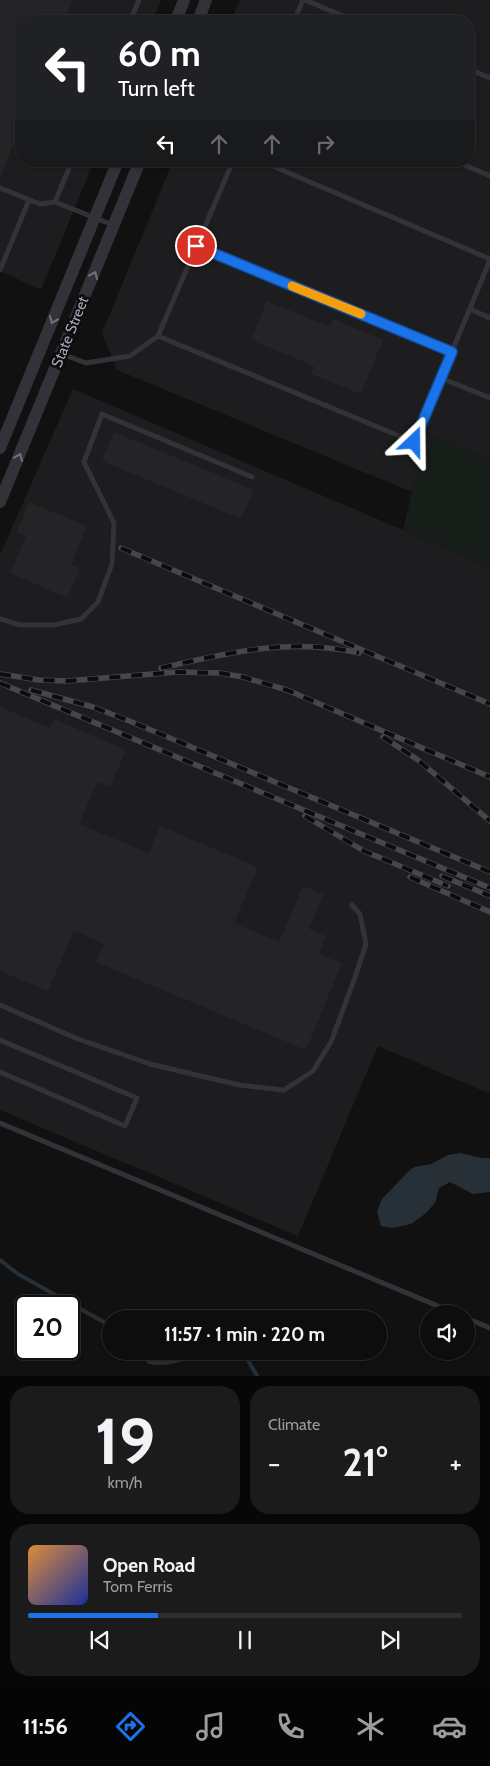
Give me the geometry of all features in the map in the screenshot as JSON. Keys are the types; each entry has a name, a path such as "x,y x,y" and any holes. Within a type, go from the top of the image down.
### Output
{"street":[{"path":"178,15 184,0"},
{"path":"200,15 206,0"},
{"name":"State Street","path":"0,448 116,167"},
{"name":"State Street","path":"0,502 138,167"}],"lane":[{"path":"133,15 139,0"},
{"path":"297,15 304,0 340,15"},
{"path":"475,72 490,78"},
{"path":"55,202 70,167"},
{"path":"61,354 79,361 99,362 130,356 158,336 230,167"},
{"path":"158,336 414,442 490,260 275,167"},
{"path":"469,167 490,176"},
{"path":"0,188 40,204 55,202 114,226"},
{"path":"0,270 29,200"},
{"path":"196,246 452,352"},
{"path":"470,309 490,318"},
{"path":"441,378 490,398"},
{"path":"0,619 20,624 54,625 80,619 98,602 112,564 114,523 84,462 102,414 252,477"},
{"path":"0,1005 78,1039 150,1064 239,1084 284,1090 313,1071 331,1042 354,980 366,944 360,914 352,905"},
{"path":"0,1040 137,1098 125,1126 0,1072"},
{"path":"0,1123 435,1305"},
{"path":"475,1322 490,1328"}],"shaded area":[{"path":"0,0 161,0 155,15 15,15 15,167 92,167 41,290 0,271"},
{"path":"240,0 490,0 490,459 434,436 412,492 117,370 102,333 171,167 475,167 475,15 234,15"},
{"path":"73,389 490,567 490,1094 378,1046 298,1236 0,1110 0,555"},
{"path":"434,435 490,459 490,567 403,530 412,492"},
{"path":"460,1153 490,1158 490,1192 473,1194 450,1182 439,1188 435,1203 425,1214 411,1224 393,1228 381,1226 377,1211 382,1199 408,1172 414,1167 431,1164 448,1155"}],"building":[{"path":"0,0 73,0 67,15 15,15 15,142 0,178"},
{"path":"267,301 330,327 333,319 383,340 361,394 311,374 314,366 251,340"},
{"path":"114,432 254,490 241,519 102,461"},
{"path":"29,502 87,526 71,565 80,569 67,598 10,573 26,536 17,532"},
{"path":"0,707 50,728 54,719 126,750 110,787 97,782 79,824 149,853 160,826 258,867 234,923 279,942 303,886 323,894 309,929 326,936 319,954 342,963 306,1050 96,962 104,944 74,931 48,991 0,971"}],"waterway":[{"path":"0,1260 18,1274 102,1321"},
{"path":"148,1360 156,1363 178,1360"},
{"path":"248,1360 257,1376"}],"railway":[{"path":"121,548 490,704"},
{"path":"161,668 235,652 284,647 308,646 359,653"},
{"path":"0,674 39,680 67,681 177,672 220,673 243,677 287,690 490,777"},
{"path":"0,683 490,888"},
{"path":"31,690 93,707 127,720 490,872"},
{"path":"383,737 418,760 490,821"},
{"path":"305,816 364,851 448,886"},
{"path":"442,876 490,896"},
{"path":"410,877 490,912"}],"slow traffic":[{"path":"292,286 361,314"}],"route":[{"path":"196,246 452,352 414,442"}]}
